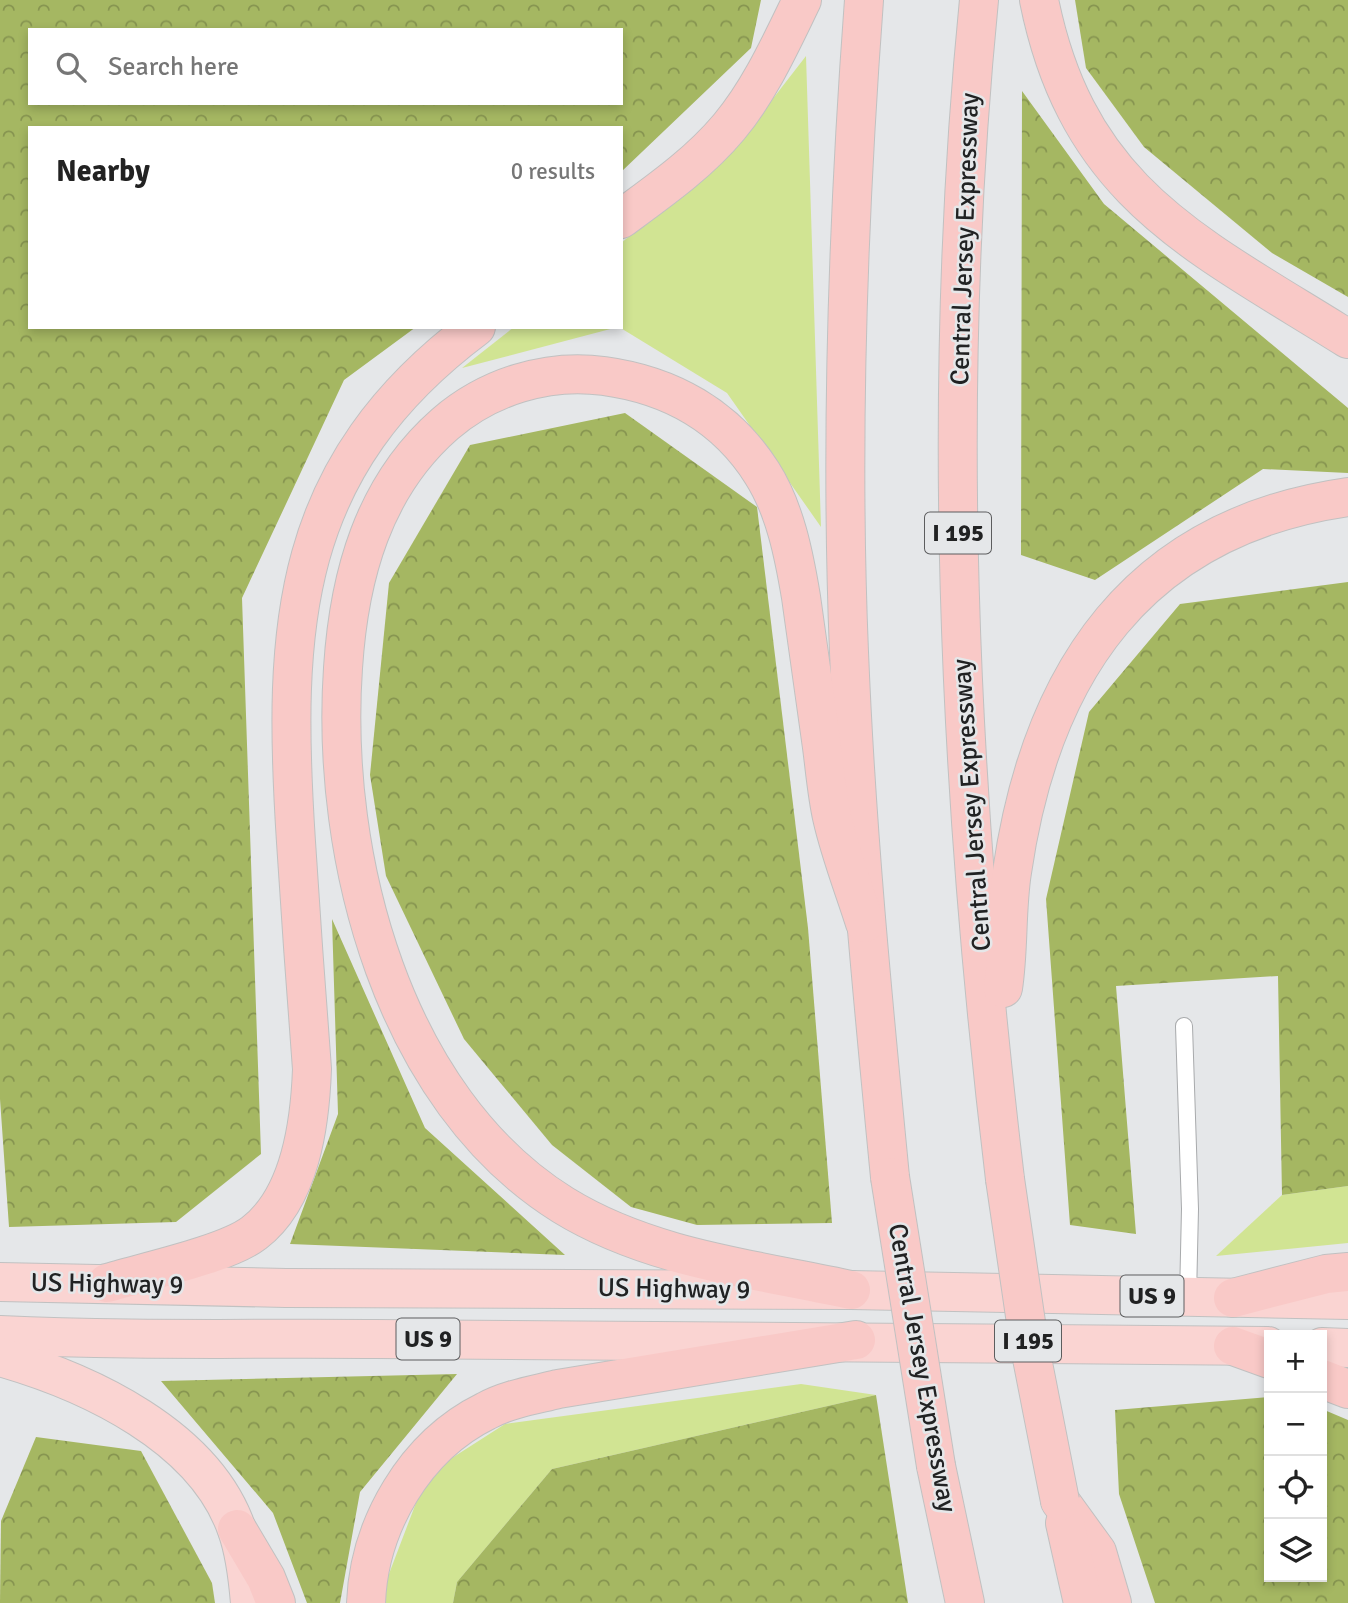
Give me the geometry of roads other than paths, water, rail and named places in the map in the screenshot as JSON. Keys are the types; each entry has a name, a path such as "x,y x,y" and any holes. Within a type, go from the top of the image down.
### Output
{"highway":[{"path":"623,217 693,164 729,127 762,77 802,0"},
{"name":"Central Jersey Expressway","path":"864,0 852,188 845,439 849,650 864,923 890,1177 936,1466 965,1603"},
{"name":"Central Jersey Expressway","path":"979,0 960,267 957,470 962,676 971,850 1005,1179 1029,1343 1083,1603"},
{"path":"1039,0 1048,45 1064,87 1085,128 1114,170 1177,230 1348,339"},
{"path":"107,1283 241,1241 267,1220 293,1174 310,1109 312,1069 291,758 293,658 304,581 314,540 330,501 368,433 391,402 419,374 475,329"},
{"path":"851,1290 663,1250 618,1234 559,1202 496,1153 464,1113 409,1024 378,947 354,862 343,780 341,698 344,644 353,595 371,527 400,472 422,445 450,420 481,399 519,383 560,375 597,375 626,379 677,396 708,414 737,439 772,490 789,541 806,628 831,816 864,923"},
{"path":"992,1066 1006,969 1012,872 1024,806 1054,713 1086,654 1131,598 1164,570 1199,546 1269,513 1348,497"},
{"path":"1233,1298 1326,1274 1348,1272"},
{"name":"US Highway 9","path":"0,1282 286,1287 851,1290 1348,1300"},
{"name":"US Highway 9","path":"0,1335 75,1339 166,1337 704,1344 856,1340 1251,1346"},
{"path":"366,1603 377,1544 398,1494 412,1473 445,1437 486,1410 509,1401 558,1389 856,1340"},
{"path":"1327,1347 1348,1348"},
{"path":"0,1357 98,1391 170,1440 209,1479 266,1578 275,1603"},
{"path":"1327,1381 1348,1389"},
{"path":"1060,1501 1097,1552 1112,1603"},
{"path":"237,1529 250,1603"},
{"path":"945,1603 954,1550"}],"lane":[{"path":"1184,1026 1190,1209 1188,1297"}]}
